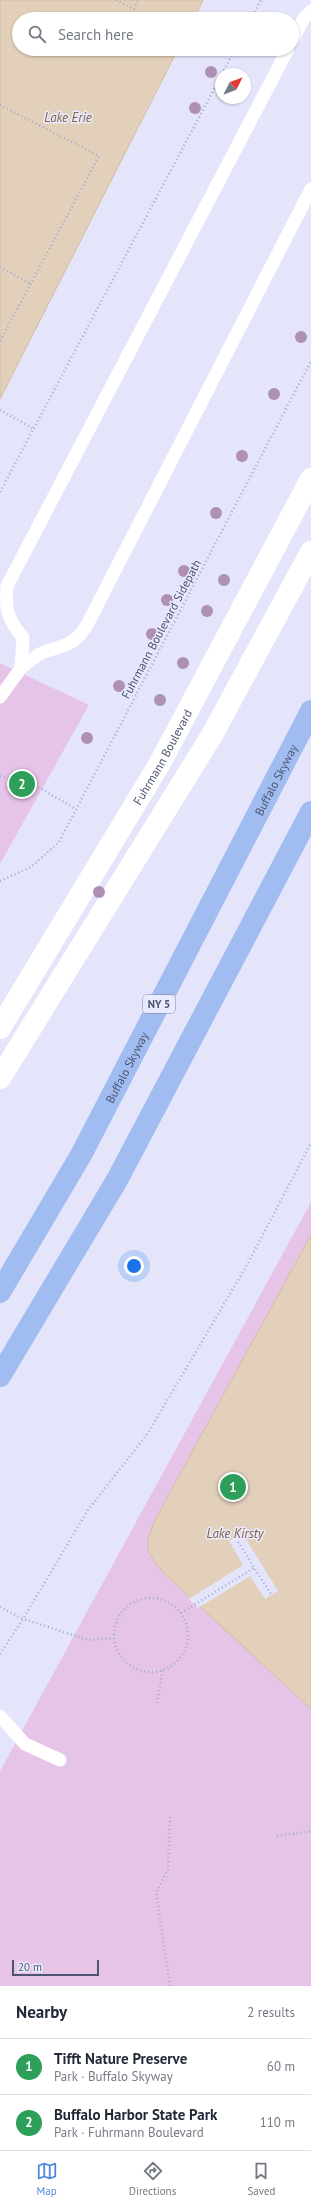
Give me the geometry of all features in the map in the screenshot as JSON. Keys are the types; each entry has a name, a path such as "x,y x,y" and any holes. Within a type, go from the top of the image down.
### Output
{"highway":[{"name":"Buffalo Skyway","path":"0,1292 80,1155 311,711"},
{"path":"0,1376 117,1180 311,812"}],"street":[{"name":"Fuhrmann Boulevard","path":"0,1028 160,763 311,479"},
{"path":"0,1078 212,735 311,552"}],"lane":[{"path":"299,28 304,18 311,11"},
{"path":"21,668 23,638 13,626 5,606 7,586 284,56"},
{"path":"0,697 21,668 43,653 63,647 78,639 87,625 311,188"},
{"path":"0,1716 24,1744 60,1760"}],"path":[{"path":"116,0 134,9 138,0"},
{"path":"255,12 261,0"},
{"path":"225,68 231,56"},
{"path":"0,492 215,86"},
{"path":"0,105 99,156 0,341"},
{"path":"0,267 31,284"},
{"name":"Fuhrmann Boulevard Sidepath","path":"0,881 31,867 59,842 311,361"},
{"path":"0,410 34,429"},
{"path":"0,776 31,783 76,809"},
{"path":"0,1654 23,1619 88,1510 148,1433 247,1265 311,1143"},
{"path":"238,1542 272,1596"},
{"path":"181,1613 254,1568"},
{"path":"150,1598 162,1600 172,1605 181,1613 186,1624 188,1637 185,1649 178,1660 163,1669 144,1671 132,1666 122,1658 116,1648 114,1638 115,1625 120,1614 128,1605 138,1600 150,1598"},
{"path":"0,1607 23,1619 89,1640 114,1638"},
{"path":"157,1703 163,1669"},
{"path":"170,1815 168,1869 156,1893 170,1986"},
{"path":"277,1836 311,1831"}],"shaded area":[{"path":"0,663 89,705 0,864"},
{"path":"311,1202 311,1986 0,1986 0,1771"}],"water":[{"name":"Lake Erie","path":"0,0 203,0 197,12 12,12 12,56 174,56 0,399"},
{"name":"Lake Kirsty","path":"311,1235 311,1709 158,1567 150,1553 148,1541 157,1516"}],"pier":[{"path":"242,1533 278,1591 265,1599 250,1576 198,1608 189,1599 243,1565 229,1541"}],"place":[{"name":"Buffalo Harbor State Park","path":"22,784"},
{"name":"Tifft Nature Preserve","path":"233,1487"}]}
